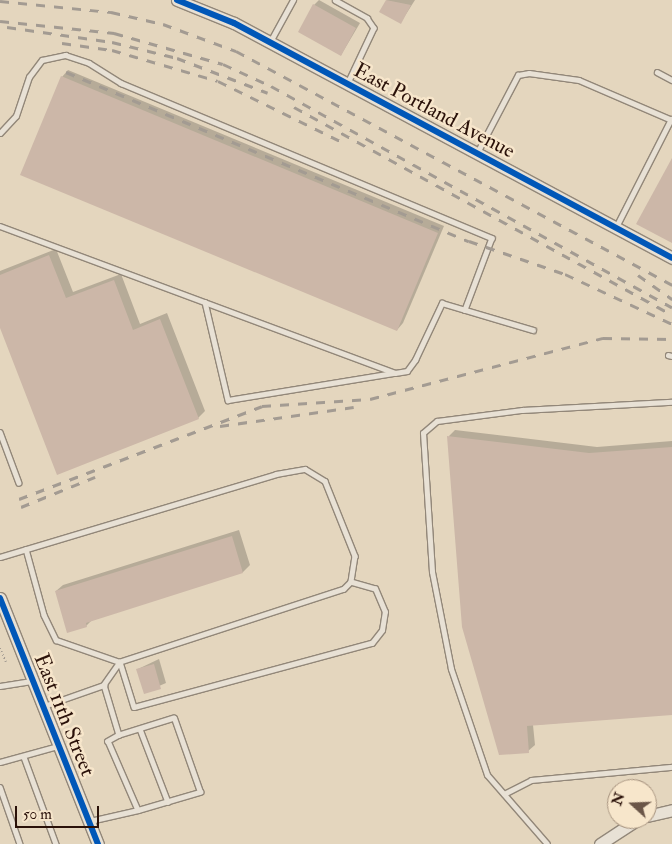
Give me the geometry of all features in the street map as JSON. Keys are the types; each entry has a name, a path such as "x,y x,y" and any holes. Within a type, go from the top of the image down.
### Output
{"street":[{"name":"East Portland Avenue","path":"178,0 270,42 672,258"},
{"name":"East 11th Street","path":"0,598 98,844"},
{"path":"657,814 672,810"},
{"path":"600,844 623,829"}],"lane":[{"path":"270,42 293,0"},
{"path":"335,0 367,18 374,28 348,83"},
{"path":"0,132 16,116 29,77 42,60 64,55 89,63 121,84 492,238 465,310"},
{"path":"657,72 672,80"},
{"path":"477,153 518,75 529,73 579,80 672,120 616,228"},
{"path":"0,226 395,373"},
{"path":"205,302 228,400 406,370 415,360 442,304 533,330"},
{"path":"547,844 504,794 480,761 451,669 432,572 422,433 437,421 522,410 672,402"},
{"path":"0,432 20,483"},
{"path":"0,557 26,549 305,469 325,481 355,556 351,582 344,589 120,662 56,640 44,615 26,549"},
{"path":"120,662 134,707 372,644 382,630 385,612 375,589 351,582"},
{"path":"43,706 104,685 120,662"},
{"path":"0,686 33,681"},
{"path":"104,685 119,735"},
{"path":"89,822 138,810 168,802 200,792 174,718 119,735 108,741 138,810"},
{"path":"140,728 168,802"},
{"path":"0,762 59,746"},
{"path":"24,757 56,844"},
{"path":"504,794 531,780 672,767"},
{"path":"0,788 20,844"}],"path":[{"path":"0,648 6,662"}],"building":[{"path":"386,0 411,5 401,24 379,12"},
{"path":"313,4 356,28 341,56 298,32"},
{"path":"61,76 438,233 397,331 20,175"},
{"path":"672,158 672,243 636,224"},
{"path":"49,255 66,298 114,280 133,330 160,319 199,419 57,475 0,328 0,275"},
{"path":"447,436 589,453 672,447 672,715 527,726 529,753 499,755 462,627"},
{"path":"232,536 243,573 86,623 87,627 67,633 55,591"},
{"path":"154,664 161,689 144,694 136,669"}],"railway":[{"path":"0,1 111,12 163,24 236,51 672,285"},
{"path":"0,21 114,33 223,64 271,86 672,307"},
{"path":"7,27 112,42 177,58 268,93"},
{"path":"62,43 112,50 218,81 342,142"},
{"path":"66,72 469,241 565,274 672,324"},
{"path":"294,107 672,315"},
{"path":"638,275 672,299"},
{"path":"19,499 262,406 370,399 603,338 672,339"},
{"path":"220,426 354,407"},
{"path":"21,507 95,477"}],"cycle path":[{"path":"177,0 234,23 672,258"},
{"path":"0,598 98,844"}]}
